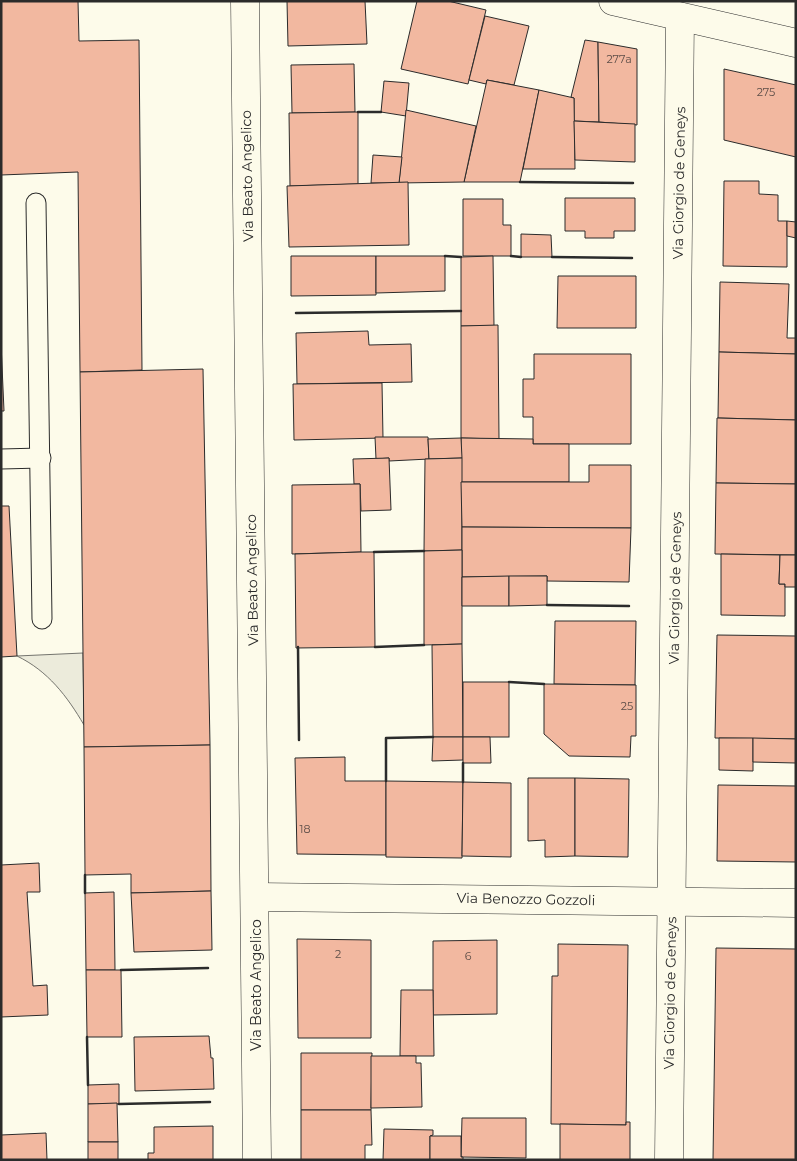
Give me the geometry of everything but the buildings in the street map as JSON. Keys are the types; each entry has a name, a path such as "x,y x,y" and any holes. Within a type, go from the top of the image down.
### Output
{"street":[{"name":"Via Beato Angelico","path":"245,1 256,897 257,1160"},
{"path":"613,1 796,43"},
{"name":"Via Giorgio de Geneys","path":"668,1160 680,17"},
{"name":"Via Benozzo Gozzoli","path":"256,897 672,900 796,903"}],"lane":[{"path":"36,203 42,619"},
{"path":"1,459 41,458"}],"shaded area":[{"path":"83,653 84,725 56,685 38,669 17,656"}],"wall":[{"path":"358,112 381,112"},
{"path":"520,182 633,183"},
{"path":"445,256 461,257"},
{"path":"511,256 521,257"},
{"path":"552,257 632,258"},
{"path":"296,313 461,311"},
{"path":"374,552 424,551"},
{"path":"547,605 629,606"},
{"path":"375,647 424,645"},
{"path":"298,647 299,740"},
{"path":"509,682 544,684"},
{"path":"386,781 386,738 433,737"},
{"path":"463,763 463,782"},
{"path":"85,875 85,893"},
{"path":"121,970 208,968"},
{"path":"87,1037 88,1085"},
{"path":"119,1104 210,1102"}]}
